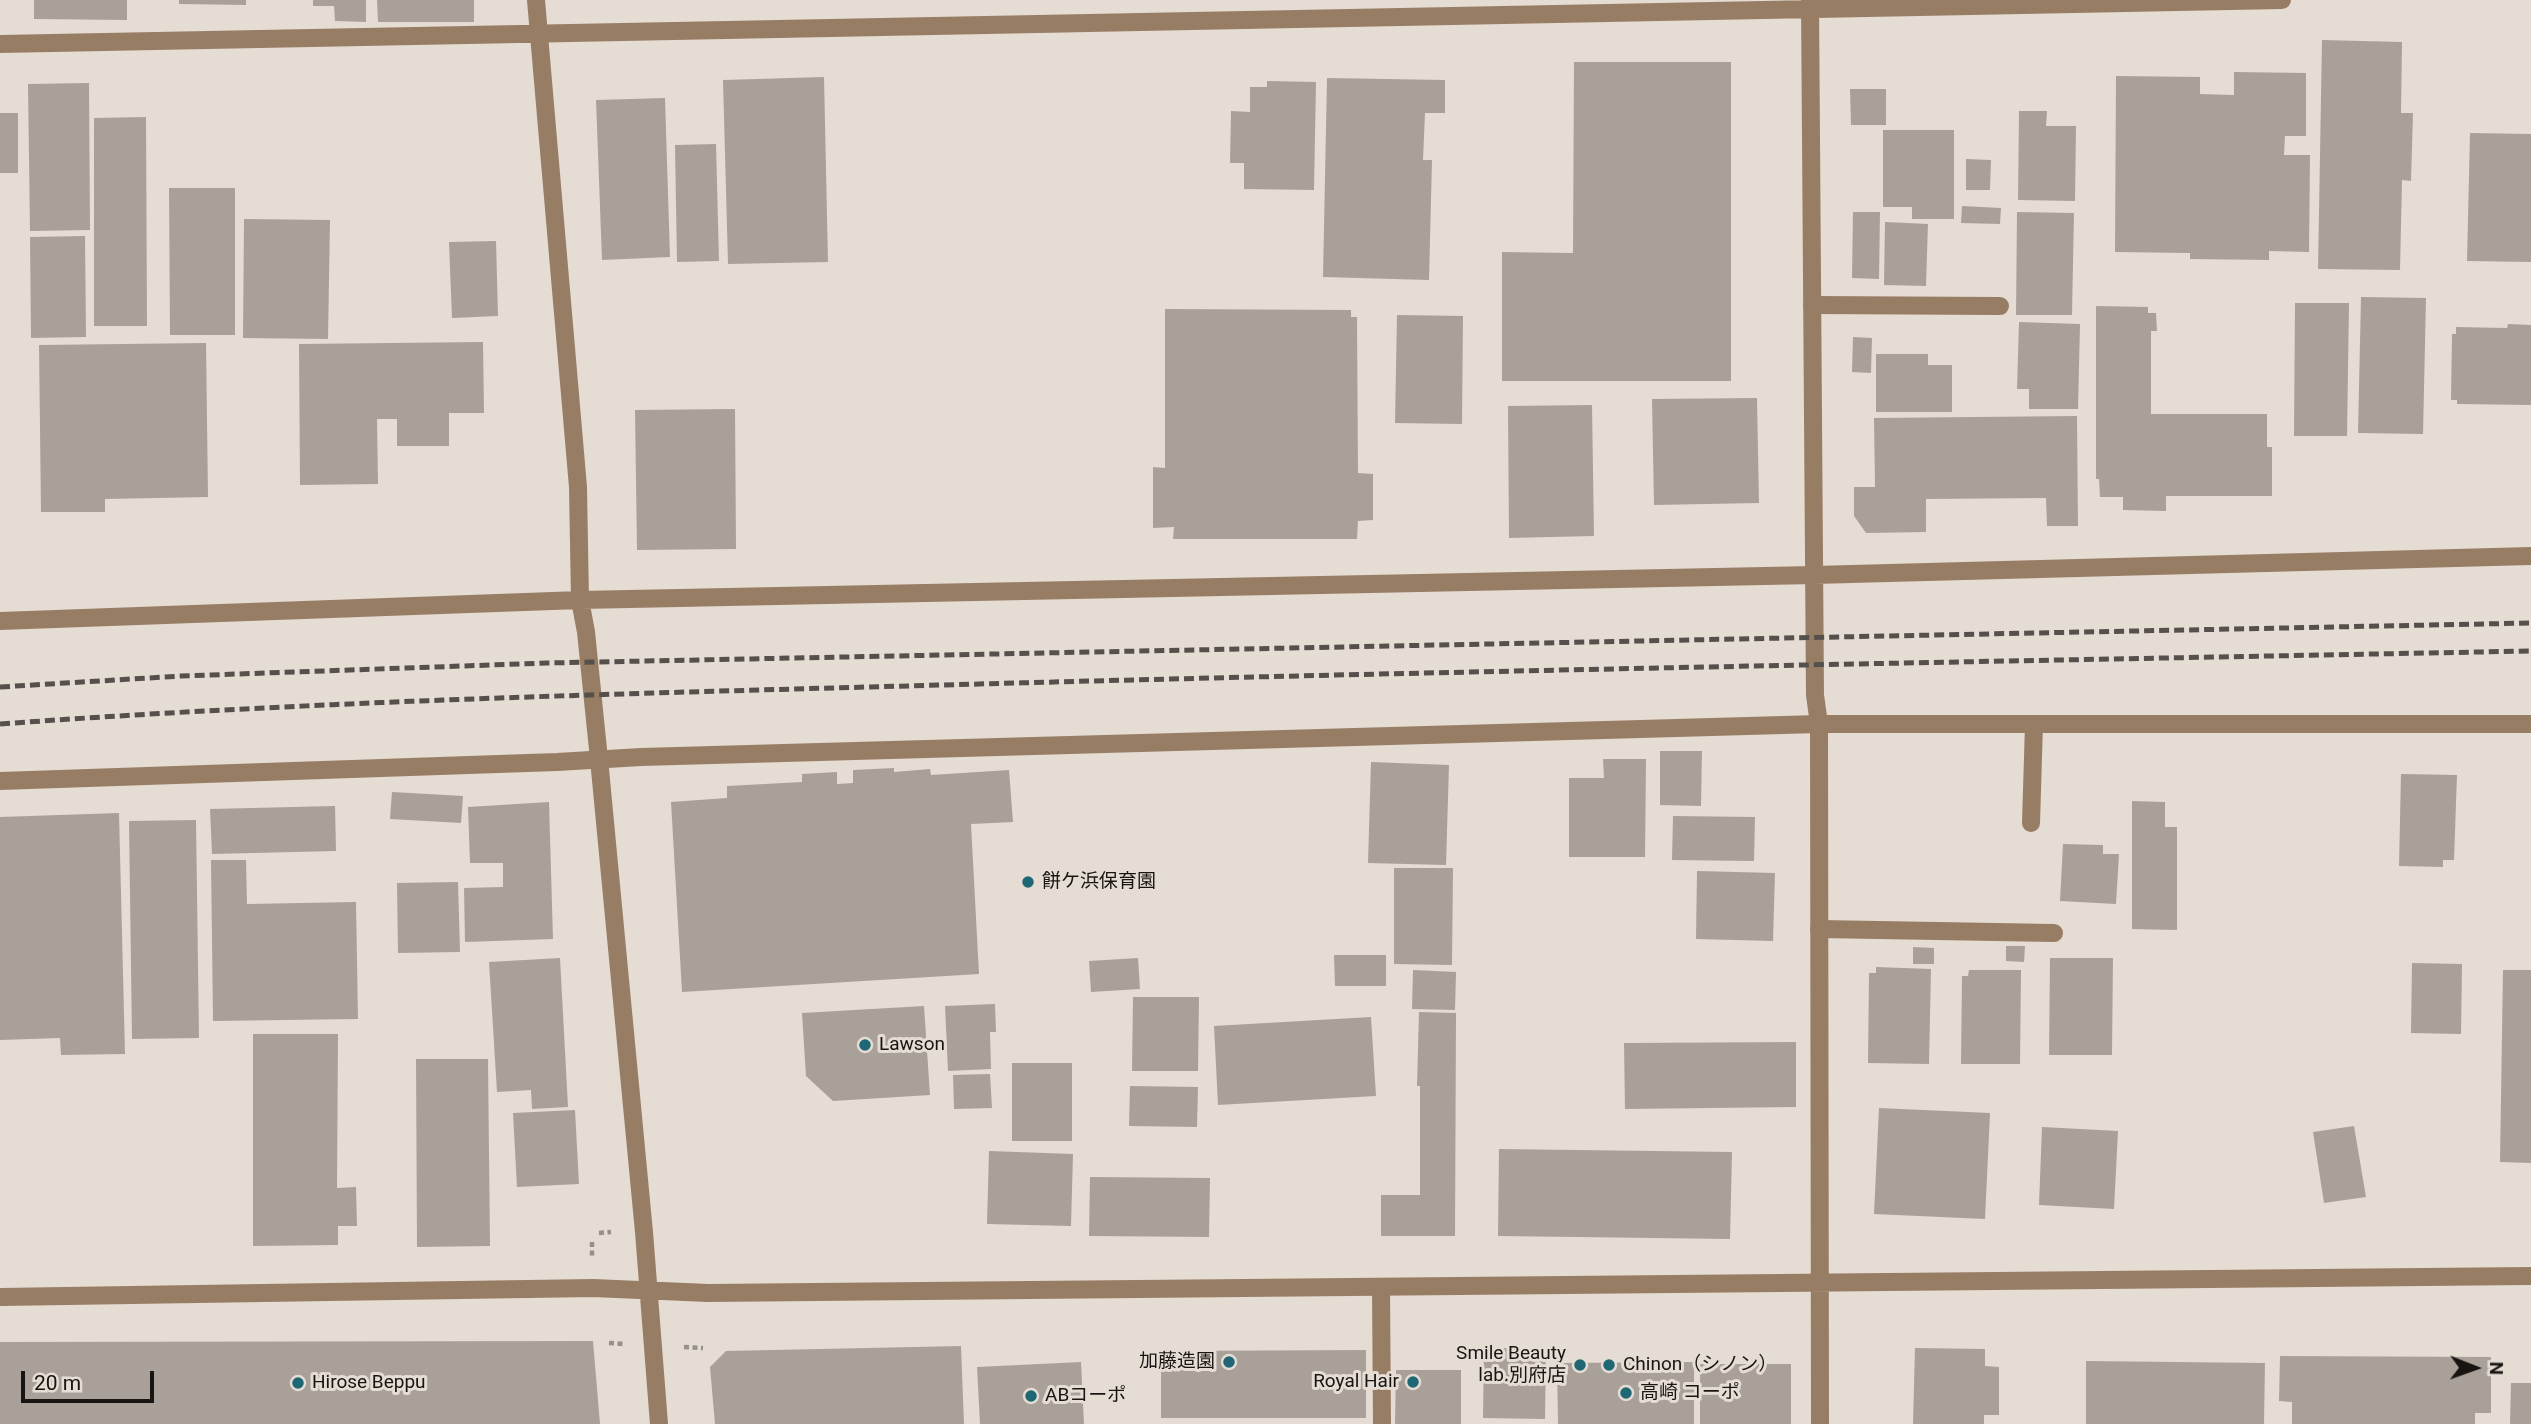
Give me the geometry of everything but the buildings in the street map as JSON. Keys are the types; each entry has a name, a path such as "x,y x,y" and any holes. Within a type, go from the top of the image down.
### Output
{"street":[{"path":"536,0 578,487 580,600 586,632 599,759 659,1424"},
{"path":"0,44 1810,5 2282,0"},
{"path":"1810,5 1815,695 1819,724 1820,1424"},
{"path":"1812,305 2000,306"},
{"path":"0,621 580,600 1814,575 2531,556"},
{"path":"0,781 599,759 1819,724 2531,724"},
{"path":"2031,823 2034,724"},
{"path":"1819,929 2054,933"},
{"path":"0,1297 593,1289 708,1293 2531,1276"},
{"path":"1381,1287 1382,1424"}],"railway":[{"path":"0,687 181,676 547,663 2531,623"},
{"path":"0,724 489,698 1561,670 2531,651"}],"place":[{"name":"餅ケ浜保育園","path":"1028,882"},
{"name":"Lawson","path":"865,1045"},
{"name":"加藤造園","path":"1229,1362"},
{"name":"Smile Beauty lab.別府店","path":"1580,1365"},
{"name":"Chinon（シノン）","path":"1609,1365"},
{"name":"Royal Hair","path":"1413,1382"},
{"name":"Hirose Beppu","path":"298,1383"},
{"name":"高崎 コーポ","path":"1626,1393"},
{"name":"ABコーポ","path":"1031,1396"}]}
